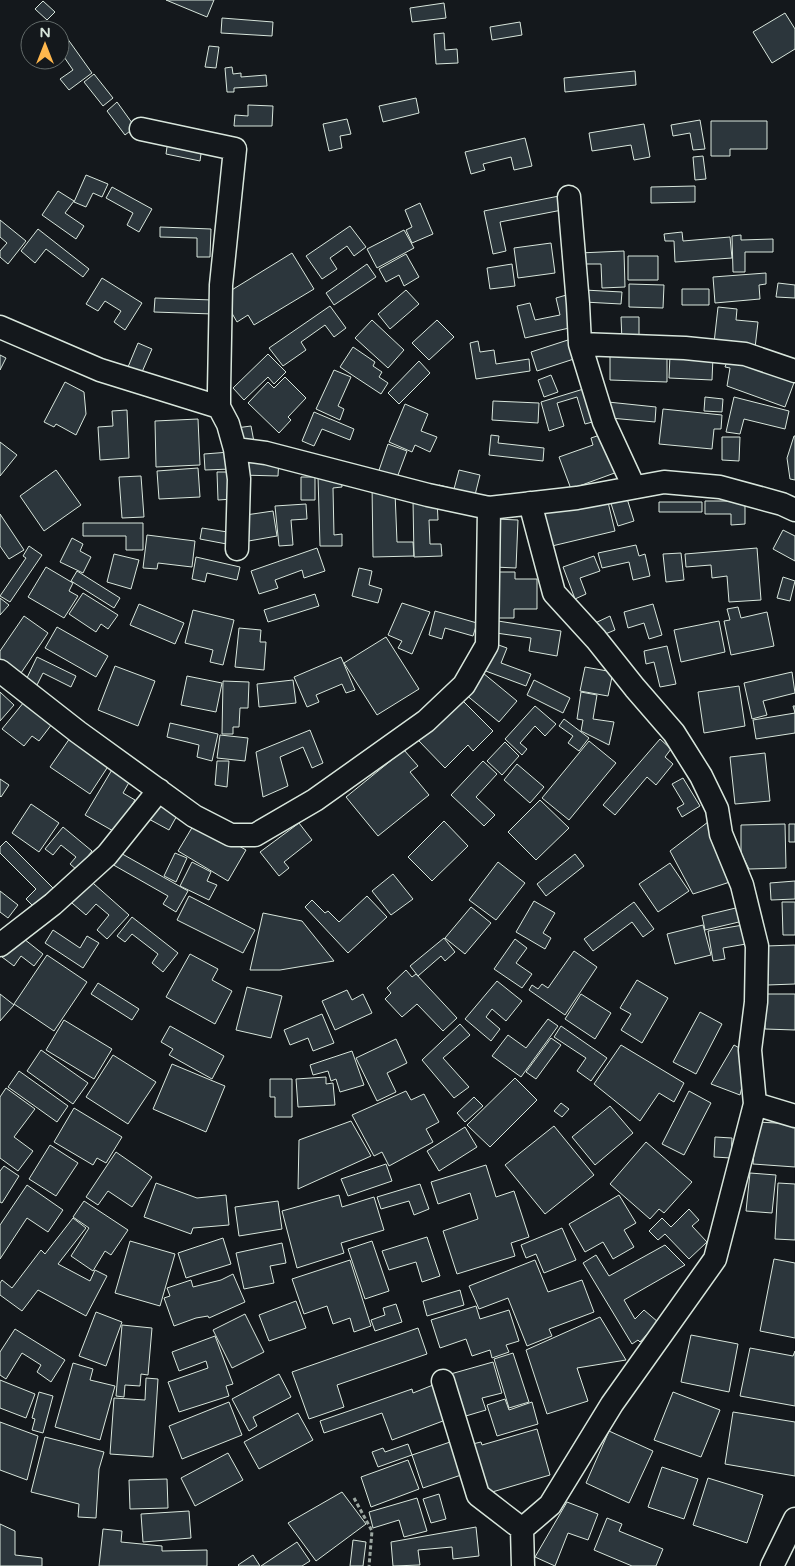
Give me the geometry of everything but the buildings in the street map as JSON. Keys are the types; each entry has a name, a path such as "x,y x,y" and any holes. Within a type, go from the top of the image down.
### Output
{"street":[{"path":"141,129 235,149 221,285 219,408 228,424 235,449 239,479 237,549"},
{"path":"569,197 580,344 604,422 634,487"},
{"path":"0,327 100,370 219,408"},
{"path":"580,344 685,348 745,354 795,371"},
{"path":"235,449 266,453 434,496 489,508 577,498 664,482 720,487 782,504 795,510"},
{"path":"523,1566 522,1530 550,1505 612,1404 715,1259 756,1104 750,1050 756,1002 757,946 742,885 721,834 717,809 701,776 674,733 634,688 596,639 554,593 530,504"},
{"path":"0,671 78,732 194,816 231,835 255,835 315,800 426,720 464,685 487,645 489,508"},
{"path":"0,945 53,904 107,855 159,790"},
{"path":"756,1104 795,1116"},
{"path":"443,1381 478,1495 522,1530"},
{"path":"772,1566 795,1519"}],"path":[{"path":"354,1498 372,1531 369,1566"}]}
